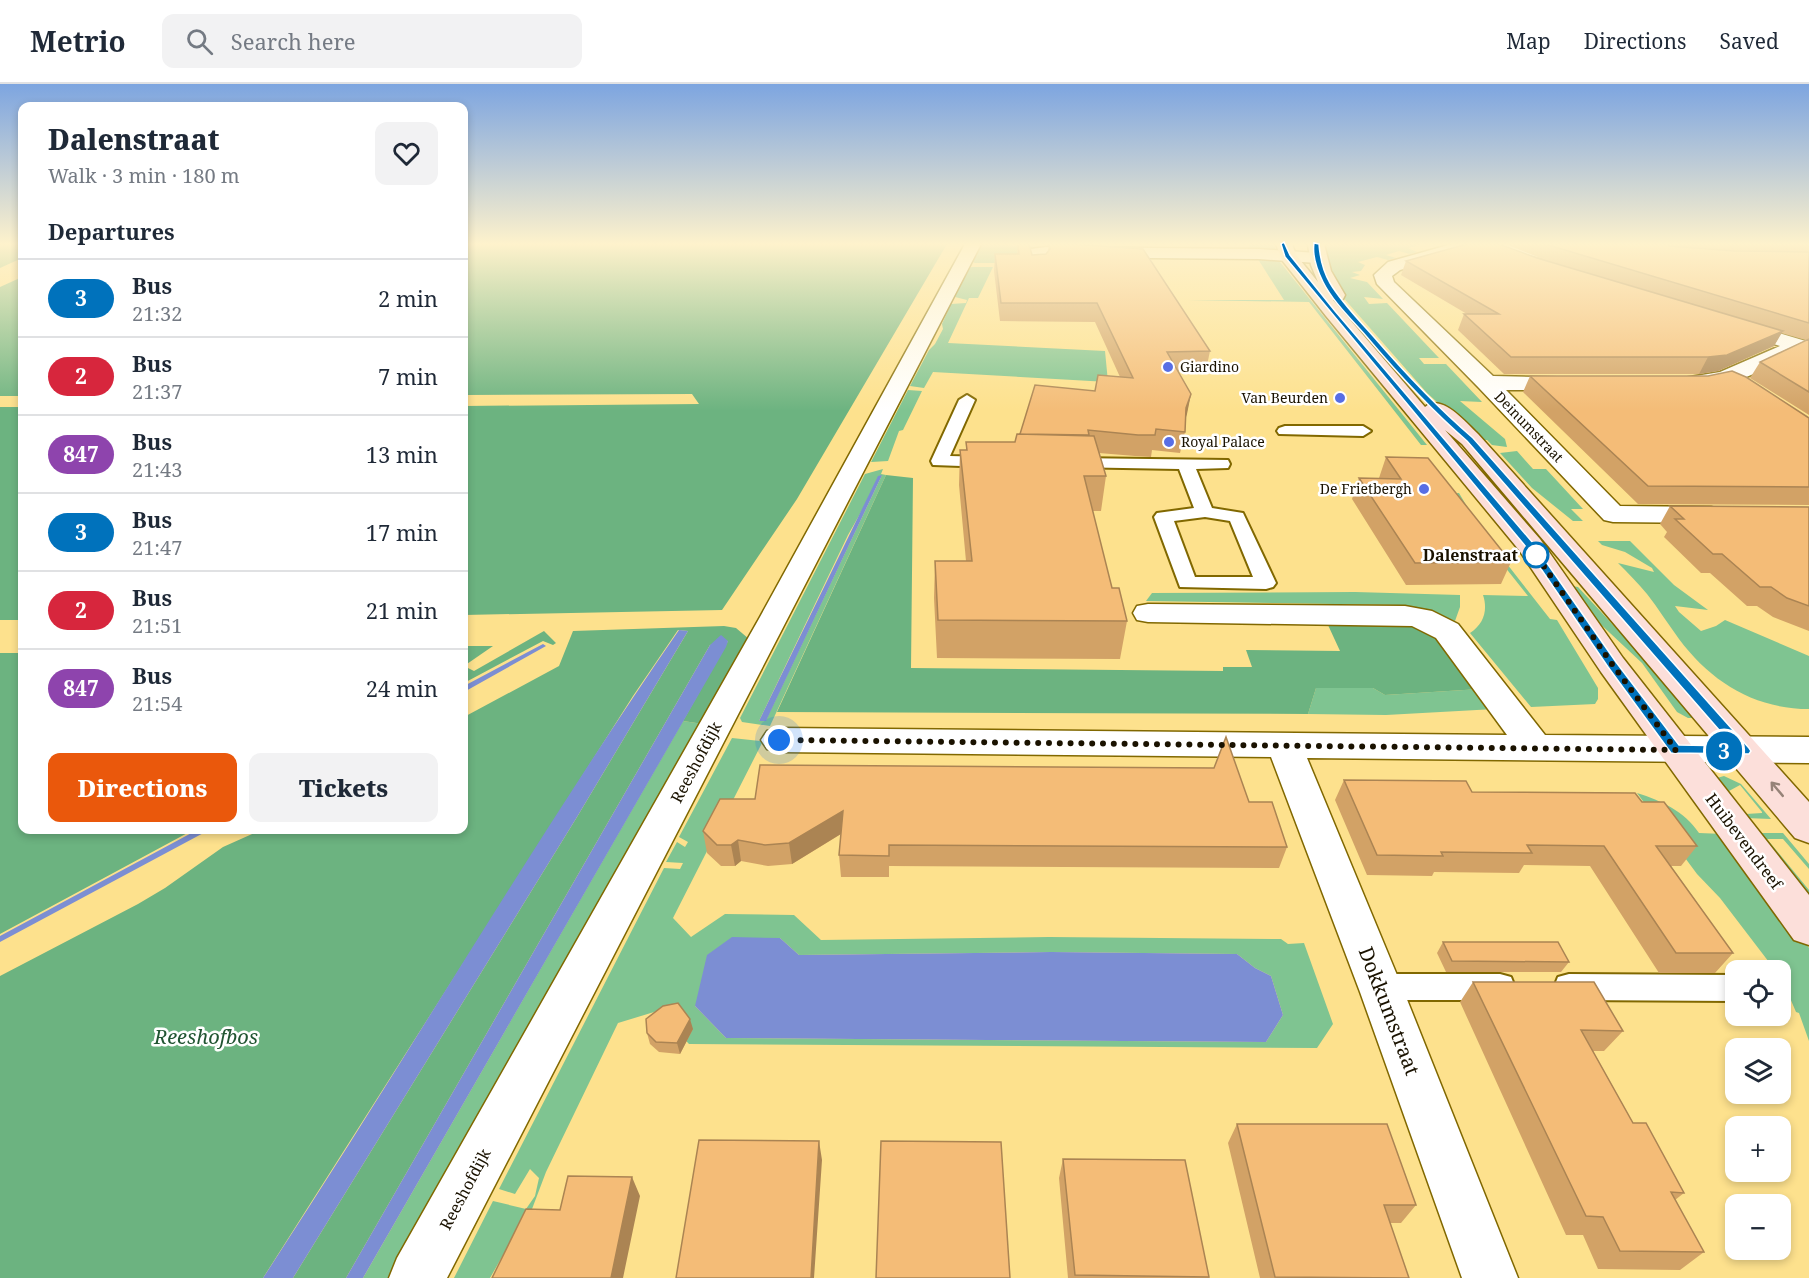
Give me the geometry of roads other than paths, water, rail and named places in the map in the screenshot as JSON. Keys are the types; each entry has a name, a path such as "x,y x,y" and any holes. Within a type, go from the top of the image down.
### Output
{"street":[{"name":"Reeshofdijk","path":"417,1278 775,617 943,300"},
{"name":"Huibevendreef","path":"1327,300 1530,545 1612,664 1809,927"},
{"path":"1340,300 1377,345 1438,412 1470,440 1745,751 1809,828"},
{"path":"1402,300 1487,383"},
{"path":"1725,315 1806,342"},
{"path":"1666,383 1699,383 1725,378 1806,342"},
{"path":"1725,378 1755,392"},
{"name":"Deinumstraat","path":"1487,383 1588,383"},
{"name":"Deinumstraat","path":"1487,383 1613,514 1740,515"},
{"path":"1148,613 1405,615 1421,618 1447,630 1536,747"},
{"path":"779,740 1809,750"},
{"name":"Dokkumstraat","path":"1284,746 1380,987 1490,1278"}],"lane":[{"path":"967,400 939,461 1001,462"},
{"path":"1285,431 1364,431"},
{"path":"1058,463 1222,464"},
{"path":"1185,464 1205,512"},
{"path":"1205,512 1237,517 1266,583 1187,583 1163,517 1205,512"},
{"path":"1380,987 1725,988"}],"water":[{"path":"882,475 766,721 759,721 878,476"},
{"path":"679,630 688,631 577,817 293,1278 263,1278 572,790"},
{"path":"721,635 728,641 726,647 363,1278 346,1278 710,645"},
{"path":"543,644 546,646 468,690 468,684"},
{"path":"190,834 202,834 0,942 0,936"},
{"path":"732,937 780,938 799,955 1051,952 1237,954 1255,968 1271,976 1283,1015 1266,1042 726,1038 695,1006 707,955"}],"place":[{"name":"Giardino","path":"1168,367"},
{"name":"Van Beurden","path":"1340,398"},
{"name":"Royal Palace","path":"1169,442"},
{"name":"De Frietbergh","path":"1424,489"},
{"name":"Dalenstraat","path":"1536,555"}],"park label":[{"name":"Reeshofbos","path":"206,1037"}]}
